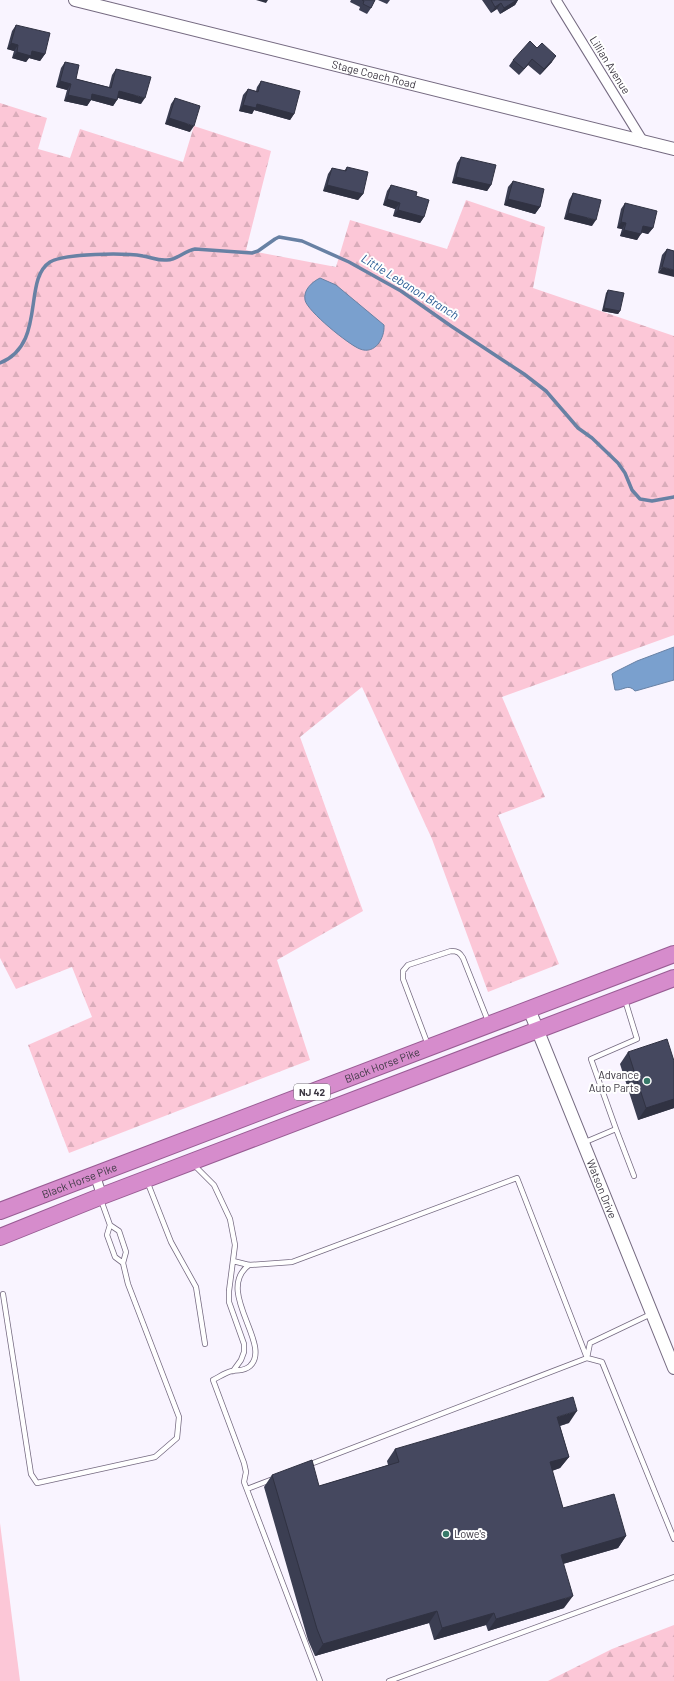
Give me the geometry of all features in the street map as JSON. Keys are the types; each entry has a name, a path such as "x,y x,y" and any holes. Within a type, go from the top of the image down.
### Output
{"highway":[{"name":"Black Horse Pike","path":"0,1211 674,954"},
{"name":"Black Horse Pike","path":"0,1237 101,1196 674,978"}],"street":[{"name":"Stage Coach Road","path":"75,0 644,143 674,149"},
{"name":"Lillian Avenue","path":"556,0 644,143"},
{"name":"Watson Drive","path":"529,1009 674,1368"},
{"path":"95,1175 101,1196"}],"lane":[{"path":"429,1047 404,979 403,971 408,965 451,951 460,953 489,1024"},
{"path":"624,998 637,1039 591,1059 634,1176"},
{"path":"583,1142 616,1129"},
{"path":"191,1162 214,1185 230,1219 235,1245 229,1302 244,1344 244,1352 241,1360 233,1370 213,1380 244,1463 246,1472 244,1482 320,1681"},
{"path":"233,1261 249,1265 292,1262 516,1178 587,1358"},
{"path":"146,1179 171,1242 196,1287 204,1344"},
{"path":"101,1196 110,1225 107,1235 115,1257 123,1263"},
{"path":"3,1294 31,1474 37,1483 155,1457 177,1438 179,1417 128,1284 123,1263 126,1252 119,1231 110,1225"},
{"path":"233,1370 242,1371 250,1365 255,1358 254,1344 239,1300 238,1284 243,1269 249,1265"},
{"path":"587,1358 590,1343 652,1313"},
{"path":"300,1468 587,1358 602,1362 674,1539"},
{"path":"247,1489 280,1476"},
{"path":"389,1681 674,1578"}],"green space":[{"path":"0,103 47,118 38,149 70,158 80,129 183,162 194,126 271,151 246,250 336,267 350,220 447,249 466,200 545,227 533,288 674,336 674,635 502,697 545,797 498,815 559,964 488,992 432,839 362,687 300,737 363,911 277,960 310,1060 69,1153 28,1045 92,1017 72,967 16,989 0,958"},
{"path":"0,1523 20,1681 0,1681"},
{"path":"674,1625 674,1681 548,1681 612,1649"}],"water":[{"path":"320,278 336,285 384,325 383,335 378,344 370,350 360,349 338,335 313,312 307,305 305,293 311,284"},
{"path":"674,647 674,680 635,691 628,687 615,690 612,674 637,661"}],"building":[{"path":"362,0 375,0 371,8 363,4 364,1"},
{"path":"491,0 517,0 504,8 501,3 495,7"},
{"path":"16,25 50,33 45,54 32,51 31,56 17,52 18,45 11,43"},
{"path":"530,41 537,48 542,43 556,56 544,69 532,59 524,69 513,60"},
{"path":"65,62 79,65 76,79 111,88 116,69 151,77 145,98 119,91 117,100 92,94 91,100 68,95 71,84 60,81"},
{"path":"261,81 300,91 294,114 257,104 256,108 243,105 248,89 258,92"},
{"path":"175,98 200,106 194,126 169,118"},
{"path":"461,157 496,165 491,185 456,177"},
{"path":"347,167 368,172 363,194 327,185 332,168 346,171"},
{"path":"513,181 544,189 540,207 508,199"},
{"path":"391,185 417,192 416,196 429,200 424,217 398,210 400,203 387,199"},
{"path":"573,193 601,200 596,220 568,213"},
{"path":"625,203 657,211 653,228 643,226 641,234 624,230 626,223 621,222"},
{"path":"667,249 674,251 674,270 662,267"},
{"path":"608,290 624,293 620,311 604,308"},
{"name":"Advance Auto Parts","path":"667,1039 674,1061 674,1099 646,1108 628,1052"},
{"name":"Lowe's","path":"573,1397 577,1411 557,1417 569,1457 550,1462 563,1508 614,1494 626,1536 561,1555 573,1596 496,1619 494,1613 442,1628 437,1611 323,1644 317,1629 272,1475 312,1460 319,1486 399,1462 395,1449"}],"waterway":[{"name":"Little Lebanon Branch","path":"0,363 14,354 24,342 29,327 37,283 42,271 50,262 81,255 110,254 146,256 161,260 171,260 195,249 252,253 258,251 279,237 302,241 349,262 401,291 524,374 546,391 578,428 592,438 618,463 625,473 632,490 640,499 652,501 674,497"}],"place":[{"name":"Advance Auto Parts","path":"647,1081"},
{"name":"Lowe's","path":"446,1534"}]}
